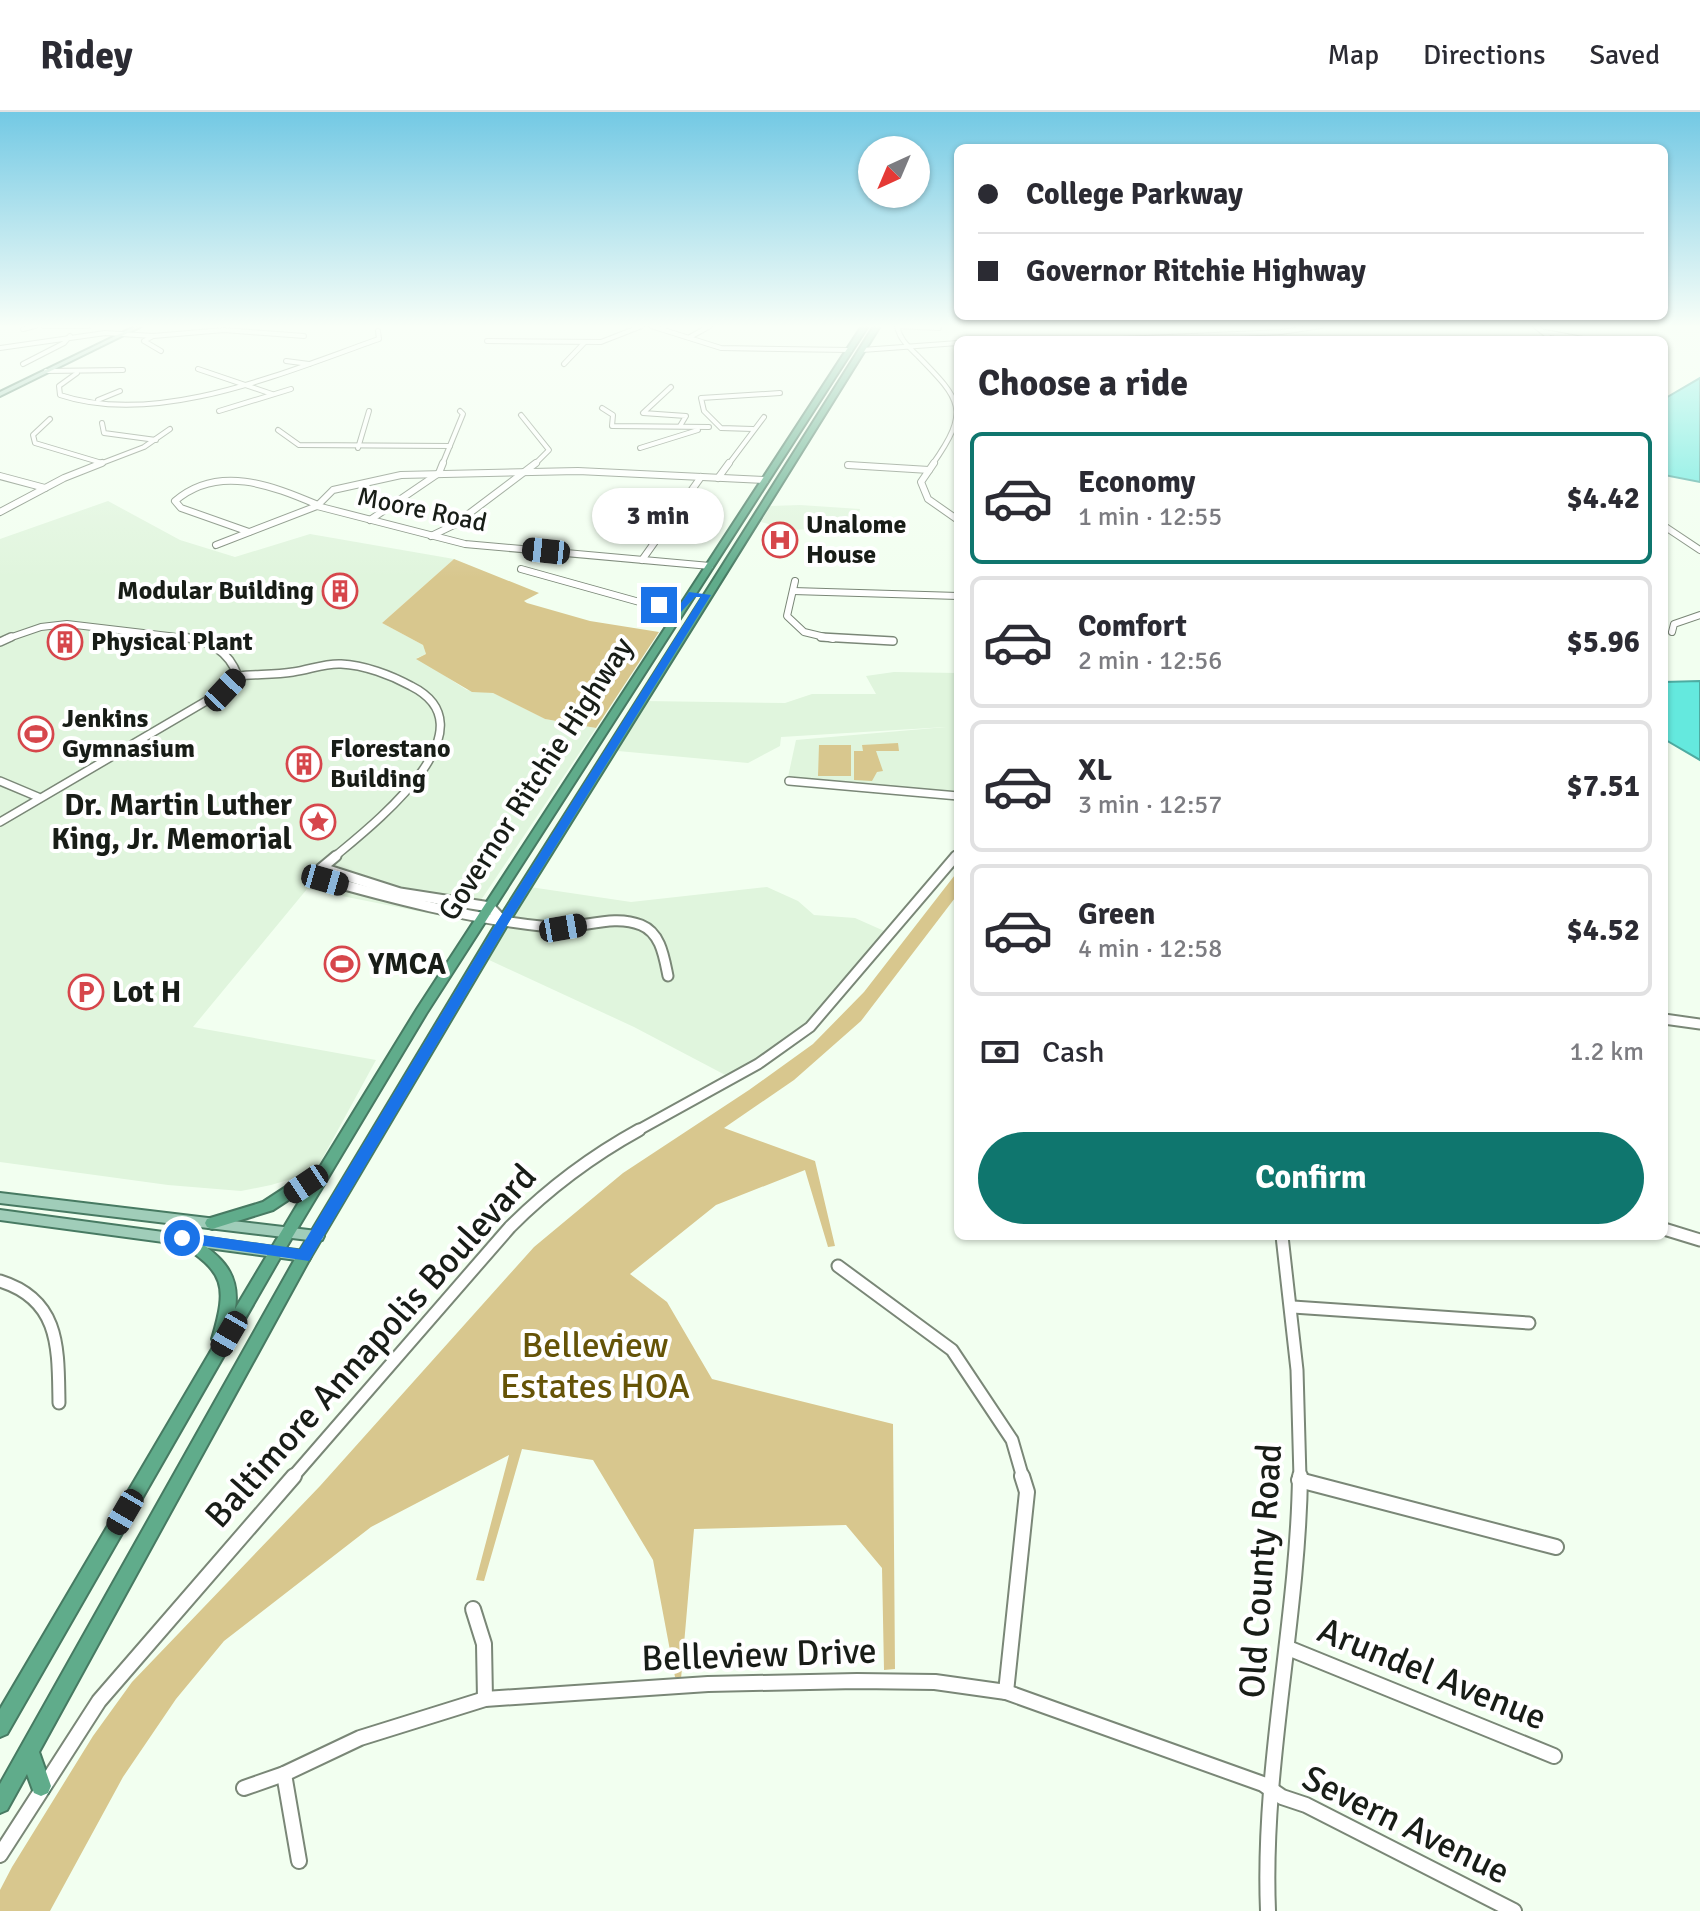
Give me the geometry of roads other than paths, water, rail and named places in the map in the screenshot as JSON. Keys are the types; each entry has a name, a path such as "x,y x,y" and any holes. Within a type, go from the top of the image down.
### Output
{"highway":[{"name":"Governor Ritchie Highway","path":"2,1726 329,1165 487,911 812,410"},
{"name":"Governor Ritchie Highway","path":"0,1803 304,1256 503,922 824,410"},
{"path":"790,442 803,444"},
{"path":"692,594 707,595"},
{"path":"212,1223 268,1206 289,1195 329,1165"},
{"path":"182,1238 217,1260 228,1283 228,1313 213,1361"},
{"path":"29,1752 41,1786"}],"main road":[{"path":"0,1198 317,1236"},
{"path":"0,1215 304,1256"}],"street":[{"path":"605,410 613,415 612,426 753,429"},
{"path":"646,410 643,413 686,416 680,426"},
{"path":"704,410 721,428"},
{"path":"358,448 369,411"},
{"path":"370,520 439,473 463,414 460,411"},
{"path":"431,536 454,525 549,450 521,415"},
{"path":"718,478 764,417"},
{"path":"50,419 33,435 35,443 102,463"},
{"path":"102,423 104,433 115,437 156,440"},
{"path":"640,448 709,427"},
{"path":"0,512 45,488 156,440 170,429"},
{"path":"278,430 299,445 358,448 450,446"},
{"path":"954,436 921,482 922,491 954,517"},
{"path":"848,465 929,470"},
{"path":"216,545 318,505 333,490 401,475 526,471 765,480"},
{"path":"0,476 45,488"},
{"path":"642,560 701,477"},
{"path":"0,484 10,480"},
{"name":"Moore Road","path":"249,532 181,508 175,501 200,486 230,480 275,489 318,505 465,544 710,566"},
{"path":"1668,528 1700,550"},
{"path":"1668,538 1682,537"},
{"path":"521,569 643,603 681,609"},
{"path":"795,581 787,616 796,629 817,637 893,641"},
{"path":"793,591 954,596"},
{"path":"1672,632 1674,624 1700,615"},
{"path":"0,642 47,626 75,624 177,635 203,642 226,654 235,664 238,676"},
{"path":"0,822 225,690 238,676 338,664 358,666 412,684 428,693 438,706 440,726 433,753 414,782 312,876 407,904 487,911"},
{"path":"0,781 38,797"},
{"path":"789,781 954,796"},
{"name":"Baltimore Annapolis Boulevard","path":"0,1855 41,1786 99,1701 519,1217 591,1157 758,1064 810,1027 954,858"},
{"path":"322,868 400,893 487,911 503,922 563,928 611,922 641,925 653,932 660,942 668,976"},
{"path":"1668,1020 1700,1024"},
{"path":"1668,1230 1700,1240"},
{"name":"Old County Road","path":"1268,1911 1272,1792 1294,1594 1299,1480 1300,1385 1283,1240"},
{"path":"838,1266 952,1350 1012,1440 1027,1492 1006,1692"},
{"path":"0,1281 12,1283 36,1298 49,1314 57,1335 59,1403"},
{"path":"1293,1307 1529,1323"},
{"path":"1299,1480 1556,1547"},
{"path":"473,1609 484,1644 485,1699"},
{"name":"Arundel Avenue","path":"1288,1648 1554,1756"},
{"name":"Belleview Drive","path":"244,1788 284,1774 360,1738 485,1699 708,1684 857,1681 935,1682 1006,1692 1263,1784 1272,1792"},
{"path":"284,1774 299,1861"},
{"name":"Severn Avenue","path":"1272,1792 1514,1911"}],"water":[{"path":"1668,410 1700,410 1700,482 1668,476"},
{"path":"1700,681 1700,760 1668,741 1668,682"}],"place":[{"name":"Unalome House","path":"780,540"},
{"name":"Modular Building","path":"340,591"},
{"name":"Physical Plant","path":"65,642"},
{"name":"Jenkins Gymnasium","path":"36,734"},
{"name":"Florestano Building","path":"304,764"},
{"name":"Dr. Martin Luther King, Jr. Memorial","path":"318,822"},
{"name":"YMCA","path":"342,964"},
{"name":"Lot H","path":"86,992"}],"park label":[{"name":"Belleview Estates HOA","path":"595,1366"}]}
